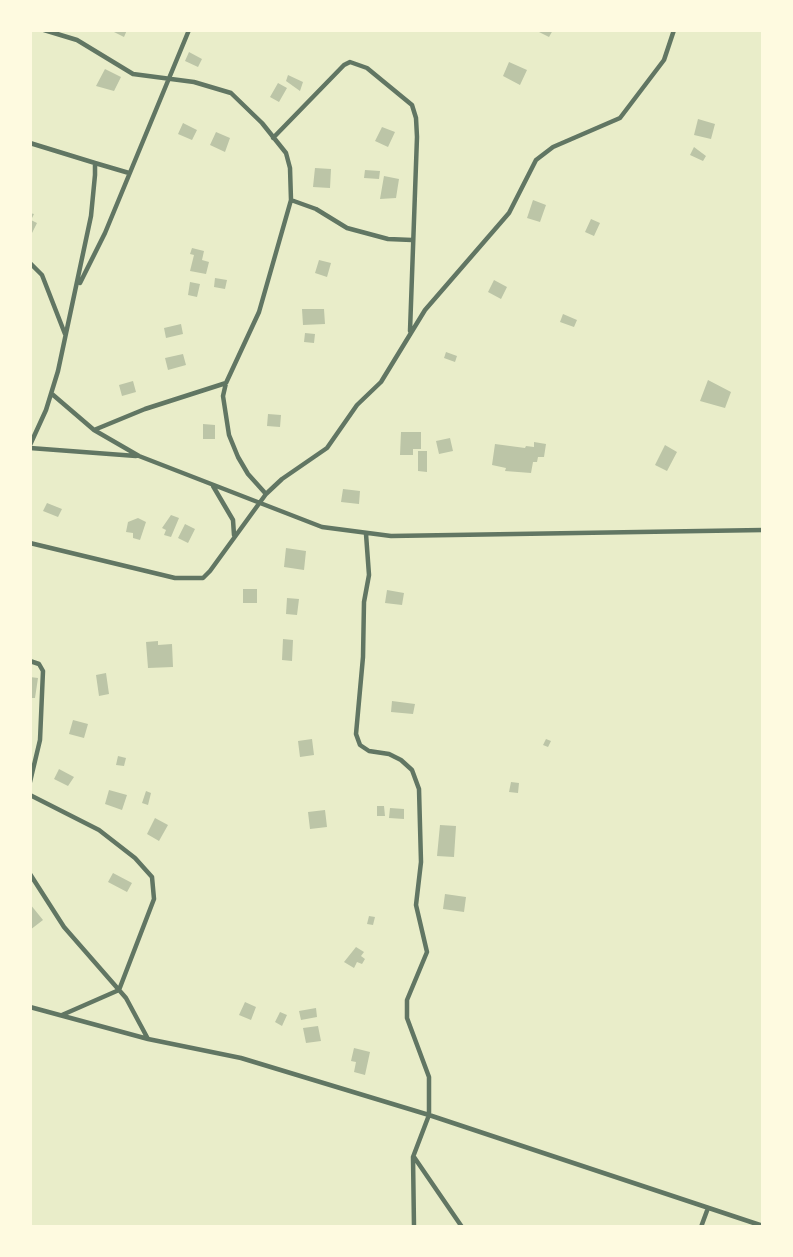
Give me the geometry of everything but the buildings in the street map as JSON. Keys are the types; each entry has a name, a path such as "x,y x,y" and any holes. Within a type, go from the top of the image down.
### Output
{"street":[{"path":"44,30 77,40 133,74 217,87 231,93 244,103 288,160 291,200 259,312 226,383 223,408 229,435 248,474 266,494"},
{"path":"77,288 105,233 167,78 189,30"},
{"path":"30,543 156,574 203,578 266,494 282,479 327,448 357,405 391,369 410,334 446,284 501,224 536,160 553,147 620,118 664,60 674,30"},
{"path":"273,138 344,65 357,63 379,76 415,110 417,137 410,334"},
{"path":"30,143 129,173"},
{"path":"95,163 92,216 77,288 52,394 30,446 139,456"},
{"path":"291,200 316,209 347,228 388,239 412,240"},
{"path":"30,263 42,275 66,334"},
{"path":"94,430 145,409 226,383"},
{"path":"52,394 94,430 139,456 322,527 366,534 763,530"},
{"path":"212,485 233,520 234,535"},
{"path":"366,534 369,574 364,602 363,657 356,734 360,745 369,751 389,754 401,760 412,770 419,789 421,862 416,905 427,952 407,1000 407,1018 429,1077 429,1115 414,1157 414,1227"},
{"path":"30,661 39,664 43,671 39,740 30,782"},
{"path":"30,795 99,830 135,858 152,877 154,900 119,990 61,1016"},
{"path":"30,874 64,927 119,990 148,1039"},
{"path":"30,1007 148,1039 241,1058 429,1115 763,1226"},
{"path":"414,1157 462,1227"},
{"path":"701,1227 708,1208"}]}
